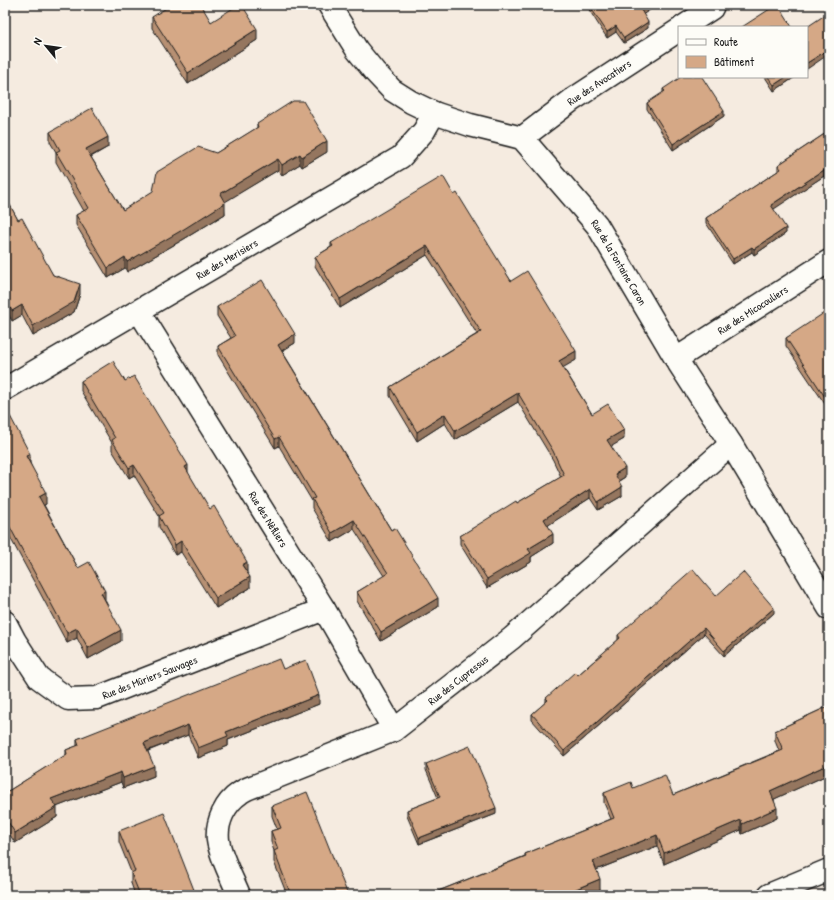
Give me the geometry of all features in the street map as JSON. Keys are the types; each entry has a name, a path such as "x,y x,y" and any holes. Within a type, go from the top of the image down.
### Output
{"street":[{"path":"329,5 357,50 392,90 411,102 434,113 470,125 522,138"},
{"path":"685,26 712,8 713,5"},
{"name":"Rue des Avocatiers","path":"522,138 572,100 678,31"},
{"name":"Rue des Merisiers","path":"5,389 401,157 424,131 434,113"},
{"name":"Rue de la Fontaine Caron","path":"522,138 597,225 676,359 731,444 829,608"},
{"name":"Rue des Micocouliers","path":"676,359 829,260"},
{"name":"Rue des Nèfliers","path":"139,311 324,609 394,730"},
{"name":"Rue des Cupressus","path":"239,895 218,841 218,827 223,813 230,802 240,792 394,730 512,638 731,444"},
{"name":"Rue des Mûriers Sauvages","path":"8,637 39,678 68,699 97,698 324,609"},
{"path":"769,895 829,870"}],"building":[{"path":"171,5 201,5 211,22 238,5 242,5 257,29 188,73 152,17"},
{"path":"589,5 649,5 641,10 648,22 624,38 616,26 607,32"},
{"path":"778,5 791,26 744,26"},
{"path":"825,15 829,20 829,49 808,62 808,26"},
{"path":"680,78 703,78 724,111 673,144 647,103 665,91 663,89"},
{"path":"769,78 784,78 774,85"},
{"path":"293,101 303,101 327,141 302,157 300,154 282,165 278,159 220,194 225,203 127,262 125,257 108,268 76,215 89,208 56,152 60,150 50,132 92,108 108,137 86,149 123,210 153,191 157,172 198,147 216,153 258,127 257,124"},
{"path":"829,131 829,178 824,170 771,205 786,228 754,249 752,247 733,259 706,218 781,169 778,165"},
{"path":"443,176 454,195 457,193 511,281 527,271 576,351 559,361 592,414 608,404 624,430 607,440 625,468 615,474 622,487 598,502 590,489 544,519 553,534 528,549 531,553 487,579 460,536 516,501 517,503 564,475 553,451 518,393 455,431 445,414 417,432 390,387 481,332 427,246 340,299 315,257 333,246 331,243"},
{"path":"5,196 18,220 22,218 53,275 80,284 74,302 33,326 22,305 12,311 5,298"},
{"path":"262,280 295,334 278,345 391,530 395,528 438,598 381,632 357,592 388,573 354,520 332,533 312,499 315,498 279,437 275,439 218,346 235,336 217,307"},
{"path":"827,311 829,314 829,403 786,338"},
{"path":"113,361 125,381 134,376 188,465 185,467 210,509 214,506 247,562 242,565 250,577 216,598 181,541 175,545 159,516 164,513 134,465 129,468 112,440 115,438 81,381"},
{"path":"10,416 30,454 26,456 46,493 39,497 78,568 89,562 105,591 101,593 121,630 88,648 77,628 67,633 5,518 5,419"},
{"path":"693,569 716,596 743,572 774,608 724,651 704,628 564,751 532,714 548,700 546,698 575,672 578,675 620,638 618,635"},
{"path":"279,659 283,669 306,660 319,695 226,732 228,736 198,748 188,725 144,743 154,766 123,778 121,772 51,799 57,807 15,833 5,817 5,793 67,754 66,750 79,745 77,739"},
{"path":"829,706 829,769 827,765 770,791 777,808 742,824 741,820 664,853 657,835 593,861 600,879 564,894 563,891 553,895 437,895 436,892 526,856 525,854 614,818 604,793 631,782 633,788 665,775 673,795 783,750 775,731"},
{"path":"470,746 496,808 419,838 407,810 440,797 426,764"},
{"path":"307,792 348,895 291,895 274,851 278,849 271,831 281,828 272,806"},
{"path":"164,813 196,895 140,895 131,873 135,871 119,831"}]}
